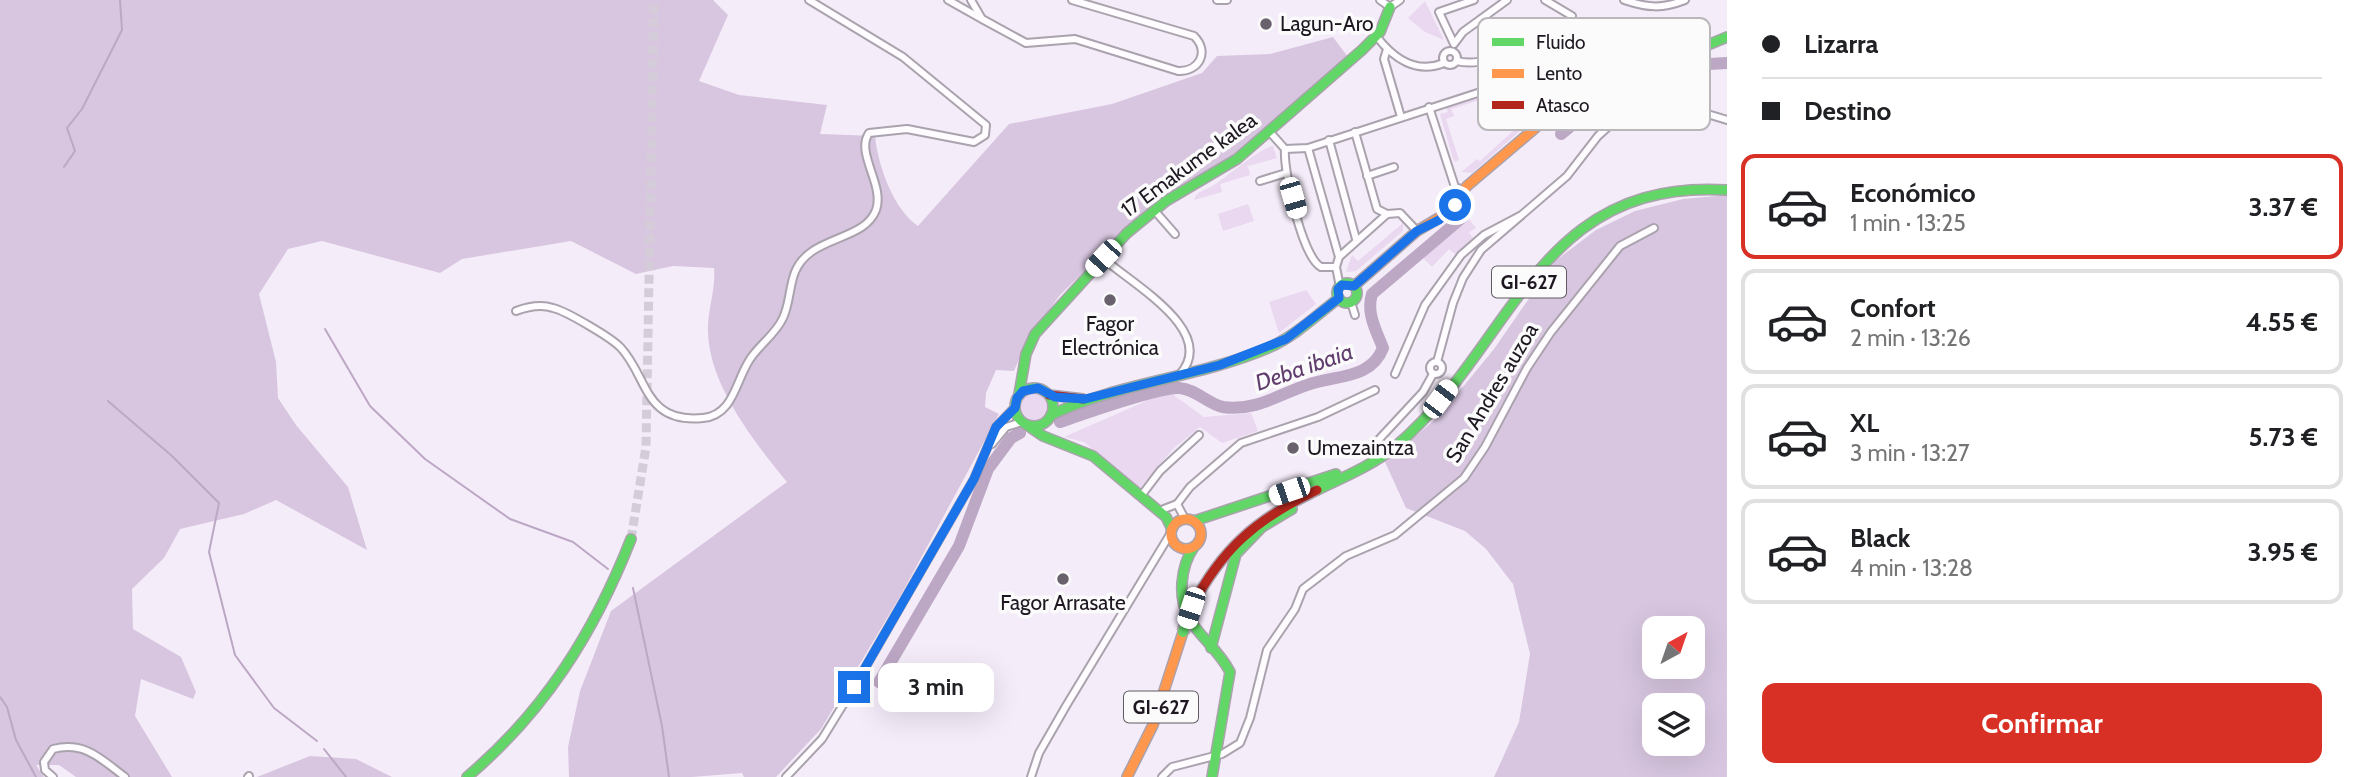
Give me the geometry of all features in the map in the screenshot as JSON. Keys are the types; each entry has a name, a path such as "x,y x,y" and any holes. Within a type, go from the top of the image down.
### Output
{"street":[{"path":"516,311 530,306 558,310 618,345 649,396 664,411 691,418 710,416 730,400 749,360 777,329 788,305 794,274 800,262 821,244 867,223 875,213 878,196 866,139 874,130 935,132 974,142 979,141 988,130 903,57 809,0"},
{"path":"948,1 962,0"},
{"path":"971,0 982,19"},
{"path":"948,1 971,16 1033,45 1075,39 1178,71 1191,69 1201,60 1202,49 1194,36 1072,0"},
{"path":"1217,0 1227,0"},
{"path":"1385,3 1400,0"},
{"path":"1457,61 1439,12 1474,0"},
{"path":"1482,18 1507,0"},
{"path":"1545,0 1572,16"},
{"path":"1624,0 1646,8 1660,8 1685,0"},
{"name":"17 Emakume kalea","path":"1019,394 1023,366 1035,334 1091,271 1154,210 1224,168 1377,37 1385,3"},
{"path":"1444,63 1444,54 1453,48 1462,32 1478,21"},
{"path":"1377,37 1387,48 1419,68 1426,69 1444,63 1451,65 1457,61 1478,61"},
{"path":"1710,46 1727,37"},
{"path":"1713,45 1727,45"},
{"path":"1387,48 1384,60 1401,117"},
{"path":"1285,149 1307,148 1478,92"},
{"path":"1429,107 1455,187 1464,190"},
{"path":"1710,115 1727,120"},
{"path":"1354,286 1417,231 1447,214 1464,190 1534,130"},
{"path":"1371,448 1423,392 1433,374 1442,370 1437,362 1453,303 1470,265 1487,244 1524,217 1567,176 1605,130"},
{"path":"1269,131 1285,149 1286,173 1313,262 1321,267 1335,267"},
{"path":"1355,132 1377,209 1387,214 1400,213 1417,231"},
{"path":"1329,140 1356,240"},
{"path":"1307,148 1339,257"},
{"path":"1367,176 1394,167"},
{"path":"1260,181 1286,173"},
{"name":"GI-627","path":"1127,777 1142,754 1163,704 1191,608 1214,566 1241,535 1280,508 1381,457 1407,436 1440,399 1543,265 1577,231 1607,211 1648,195 1695,188 1727,190"},
{"path":"1154,210 1175,234"},
{"path":"1355,314 1351,302 1339,293 1335,267 1339,257 1387,214"},
{"path":"1395,374 1425,305 1461,255 1478,239 1504,223 1524,217"},
{"name":"San Andres auzoa","path":"1162,777 1172,766 1212,756 1240,743 1250,718 1267,649 1295,609 1303,589 1346,556 1395,534 1460,482 1479,458 1550,332 1620,246 1654,228"},
{"path":"1106,257 1180,321 1191,355 1190,362 1180,374"},
{"path":"987,451 1000,432 1024,424 1038,426 1085,399 1206,368 1278,344 1339,293 1345,283 1354,286"},
{"path":"1351,302 1357,295 1354,286"},
{"path":"1191,355 1206,368"},
{"path":"1023,366 1038,388 1049,395 1085,399"},
{"path":"786,777 822,738 854,687 952,520 987,451 996,427 1015,408 1019,394 1038,388"},
{"path":"1164,509 1177,504 1184,492 1231,449 1318,417 1376,390"},
{"path":"1049,395 1053,405 1047,433 1059,443"},
{"path":"1015,408 1024,424 1050,442 1093,456 1166,517 1183,573"},
{"path":"1141,496 1160,471 1199,435"},
{"path":"1031,777 1039,753 1172,530 1187,520 1308,485 1381,457"},
{"path":"1211,648 1230,572 1245,542 1262,527 1320,495 1339,480"},
{"path":"1141,496 1187,520"},
{"path":"1177,504 1187,520 1201,534 1183,573 1181,603 1184,613 1229,668 1230,678 1212,756 1212,777"},
{"path":"467,777 528,720 565,673 598,620 631,539"},
{"path":"1175,544 1184,549 1194,547"},
{"path":"53,777 45,770 44,762 53,749 61,747 83,747 125,777"}],"shaded area":[{"path":"0,0 713,0 728,15 699,81 739,95 827,105 820,134 875,136 879,160 888,186 901,209 918,226 1009,124 1112,104 1202,73 1217,56 1270,54 1333,37 1348,57 1241,150 1148,209 1060,295 1028,339 1014,371 996,370 986,393 985,407 999,414 902,593 821,729 776,777 744,777 742,773 692,777 569,777 568,747 580,691 611,611 787,482 748,431 716,372 708,332 714,268 673,266 636,274 571,241 462,259 440,273 322,241 288,249 259,294 276,362 278,398 296,425 348,487 367,550 276,500 244,514 180,529 164,558 132,589 133,629 181,657 196,692 193,699 141,679 135,716 172,777 76,777 59,765 36,765 44,777 0,777"},
{"path":"1425,1 1444,40 1425,32 1408,18"},
{"path":"1478,98 1478,100 1451,109 1454,116 1446,119 1459,160 1454,162 1440,114 1448,112 1446,107"},
{"path":"1514,130 1521,130 1472,173 1461,172 1477,159 1480,161"},
{"path":"1273,146 1277,158 1248,166 1250,175 1220,184 1222,192 1194,200 1199,193"},
{"path":"1727,195 1727,777 1494,777 1519,722 1530,654 1513,584 1486,549 1465,531 1406,508 1385,462 1439,416 1494,349 1555,261 1596,230 1635,211 1683,199"},
{"path":"1248,204 1254,221 1223,231 1218,214"},
{"path":"1469,219 1476,228 1469,232 1473,238 1455,254 1449,249 1432,267 1423,258"},
{"path":"1403,223 1403,231 1356,271 1346,272 1352,255 1358,261"},
{"path":"1306,290 1316,304 1279,333 1269,302"},
{"path":"1034,394 1044,397 1047,407 1044,417 1034,420 1024,417 1021,407 1024,397"},
{"path":"1172,394 1204,417 1251,413 1258,431 1222,443 1200,427 1173,449 1139,489 1084,442 1064,437 1153,398"},
{"path":"310,756 356,759 392,777 257,777"}],"waterway":[{"path":"64,167 75,151 67,128 82,109 122,30 120,0"},
{"name":"Deba ibaia","path":"1710,64 1727,63"},
{"name":"Deba ibaia","path":"1561,134 1566,130"},
{"name":"Deba ibaia","path":"1060,422 1139,396 1179,388 1223,407 1246,407 1310,384 1362,371 1378,358 1383,348 1371,315 1372,294 1464,216"},
{"path":"325,329 370,406 425,459 510,519 573,542 608,569"},
{"path":"108,401 172,456 219,503 209,552 235,655 274,708 317,741"},
{"name":"Deba ibaia","path":"879,682 959,546 988,469 1011,438 1020,433"},
{"path":"633,588 662,726 669,777"},
{"path":"0,697 7,707 16,740 36,777"},
{"path":"324,749 346,777"}],"tunnel":[{"path":"631,539 646,447 654,0"}],"traffic: fast":[{"path":"1019,394 1026,354 1035,334 1127,233 1166,201 1237,159 1362,50 1380,32 1390,7"},
{"path":"1710,44 1727,37"},
{"path":"1317,490 1387,453 1437,406 1534,276 1570,239 1611,211 1663,193 1727,190"},
{"path":"1347,283 1354,286 1357,293 1354,300 1347,303 1340,300 1337,293 1340,286 1347,283"},
{"path":"1051,415 1104,395 1214,366 1268,348 1296,332 1339,298"},
{"path":"1034,388 1048,393 1053,407 1048,421 1034,426 1020,421 1015,407 1020,393 1034,388"},
{"path":"1027,425 1043,436 1093,456 1166,517 1172,529"},
{"path":"1194,521 1336,474"},
{"path":"1211,648 1236,554 1262,527 1292,509"},
{"path":"467,777 520,726 564,669 601,607 631,539"},
{"path":"1194,547 1184,569 1182,598 1191,622 1230,672 1212,777"},
{"path":"1183,632 1191,608"}],"traffic: slow":[{"path":"1354,286 1417,231 1447,213 1467,186 1533,130"},
{"path":"1186,519 1192,520 1200,528 1201,534 1200,540 1192,548 1186,549 1180,548 1172,540 1171,534 1172,528 1180,520 1186,519"},
{"path":"1127,777 1153,725 1183,632"}],"traffic: jam":[{"path":"1049,395 1083,399"},
{"path":"1191,608 1215,568 1243,537 1276,512 1317,490"}],"place":[{"name":"Lagun-Aro","path":"1266,24"},
{"name":"Fagor Electrónica","path":"1110,300"},
{"name":"Umezaintza","path":"1293,448"},
{"name":"Fagor Arrasate","path":"1063,579"}],"route":[{"path":"854,687 952,520 974,479 996,427 1004,416 1015,408 1019,394 1038,388 1055,397 1085,399 1220,365 1269,348 1286,339 1339,298 1338,289 1342,285 1349,283 1354,286 1417,231 1439,220 1455,205"}]}
